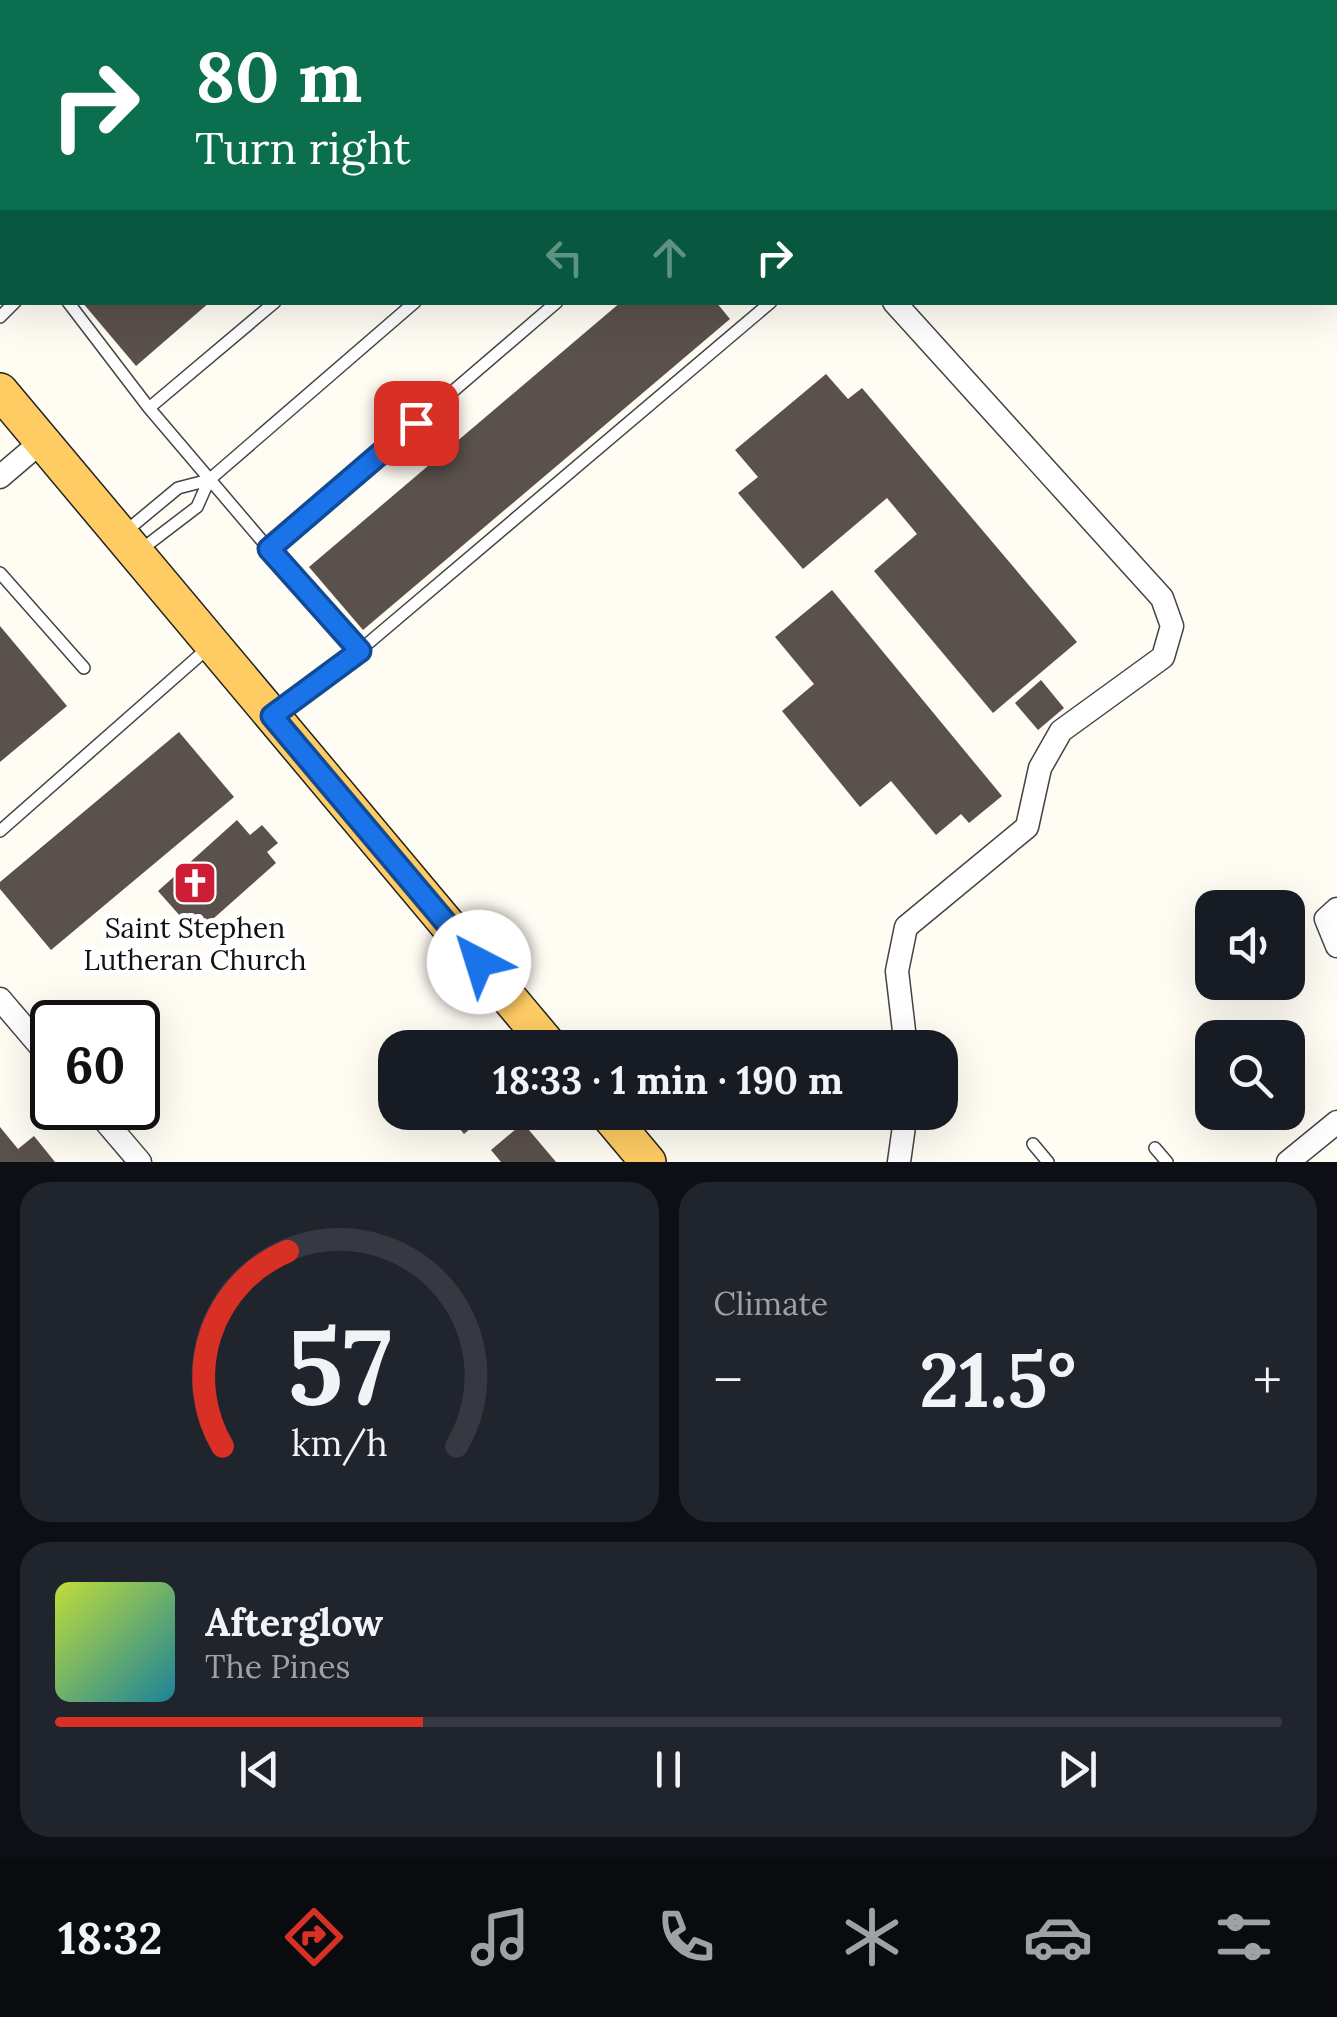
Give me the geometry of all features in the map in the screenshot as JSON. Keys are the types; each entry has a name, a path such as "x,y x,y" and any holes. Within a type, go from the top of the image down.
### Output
{"main road":[{"path":"0,391 536,1030"},
{"path":"621,1130 648,1162"}],"street":[{"path":"897,305 1162,598 1172,626 1163,657 1061,731 1040,768 1028,827 906,926 896,971 904,1030"},
{"path":"0,477 41,442"},
{"path":"1337,908 1326,919 1337,946"},
{"path":"0,999 30,1034"},
{"path":"1288,1162 1337,1122"},
{"path":"113,1130 140,1162"},
{"path":"900,1162 904,1130"}],"lane":[{"path":"70,305 209,480 360,651"},
{"path":"149,408 271,305"},
{"path":"127,545 197,507 209,480 412,305"},
{"path":"269,549 554,305"},
{"path":"272,716 360,651 766,305"},
{"path":"127,545 178,488 209,480"},
{"path":"0,572 84,668"},
{"path":"0,831 212,645"},
{"path":"1032,1144 1048,1162"},
{"path":"1155,1148 1167,1162"}],"building":[{"path":"85,305 207,305 136,366"},
{"path":"617,305 718,305 730,319 363,630 309,567"},
{"path":"826,374 848,399 862,388 1077,642 993,713 874,571 917,534 887,498 803,569 738,493 758,477 735,450"},
{"path":"832,590 1002,796 969,823 961,814 936,835 891,781 860,807 782,711 814,684 775,637"},
{"path":"0,626 67,706 0,762"},
{"path":"1041,680 1064,708 1038,730 1015,703"},
{"path":"179,732 234,797 51,950 0,889 0,882"},
{"path":"237,820 250,835 262,825 278,843 267,852 276,863 196,934 158,891"},
{"path":"0,1127 18,1149 34,1136 55,1162 0,1162"},
{"path":"515,1130 529,1130 556,1162 501,1162 491,1150"}],"place":[{"name":"Saint Stephen Lutheran Church","path":"195,883"}],"route":[{"path":"416,423 269,549 360,651 272,716 479,962"}]}
